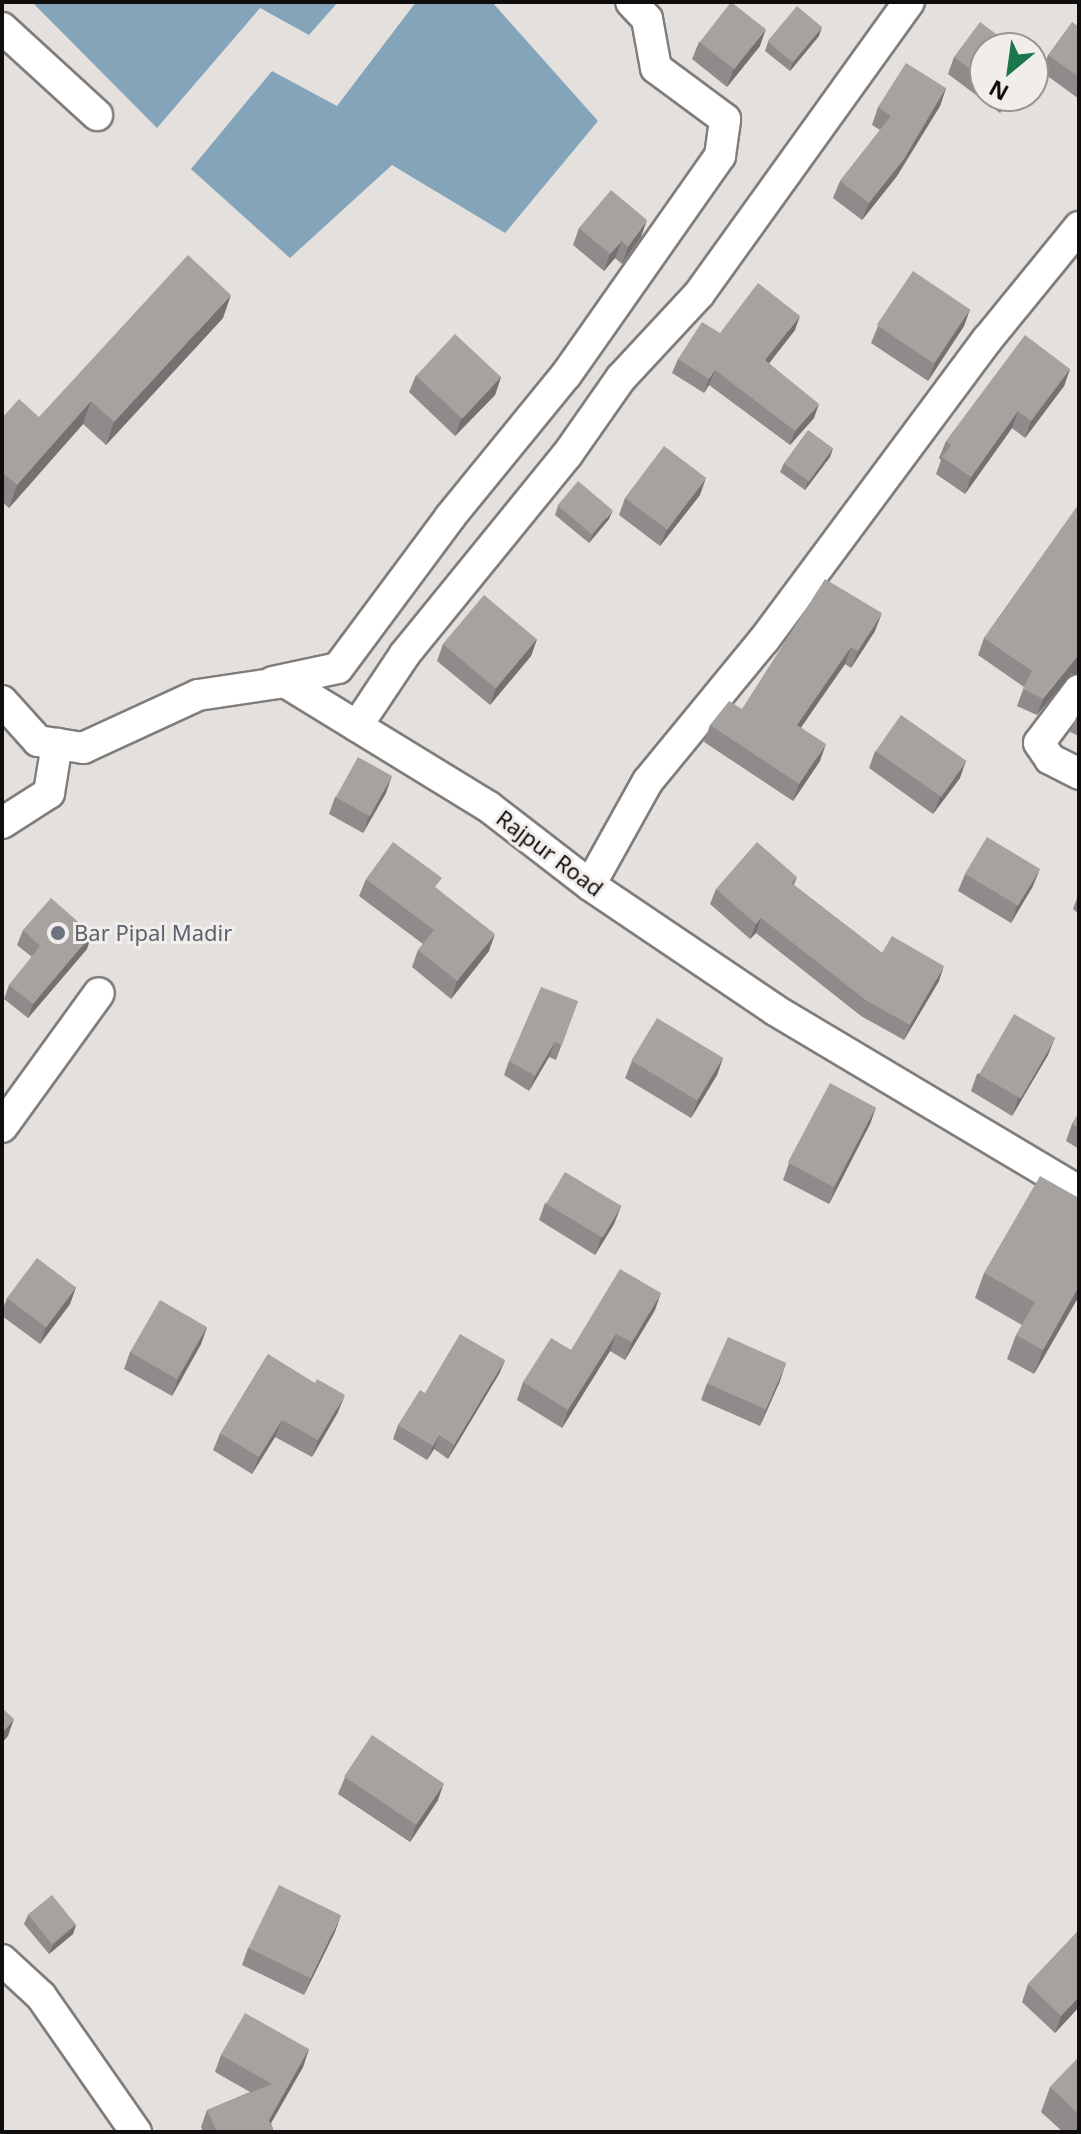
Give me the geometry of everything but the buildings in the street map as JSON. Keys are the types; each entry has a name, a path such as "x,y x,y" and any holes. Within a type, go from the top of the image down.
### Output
{"street":[{"path":"256,686 338,668 583,352 720,156 725,119 656,68 647,19 631,2"},
{"path":"357,726 405,654 567,455 621,378 699,294 909,2"},
{"path":"2,28 97,115"},
{"path":"590,885 648,781 764,640 987,340 1079,227"},
{"name":"Rajpur Road","path":"57,744 83,748 198,695 285,682 489,807 590,885 775,1010 1079,1191"},
{"path":"1079,690 1039,743 1050,759 1079,774"},
{"path":"2,701 38,741 57,744 49,793 2,823"},
{"path":"2,1127 99,993"},
{"path":"2,1960 41,1996 136,2132"}],"water":[{"path":"32,2 338,2 309,35 260,8 157,128"},
{"path":"416,2 492,2 598,121 505,233 392,165 290,258 191,169 272,71 337,106"}],"place":[{"name":"Bar Pipal Madir","path":"58,933"}]}
